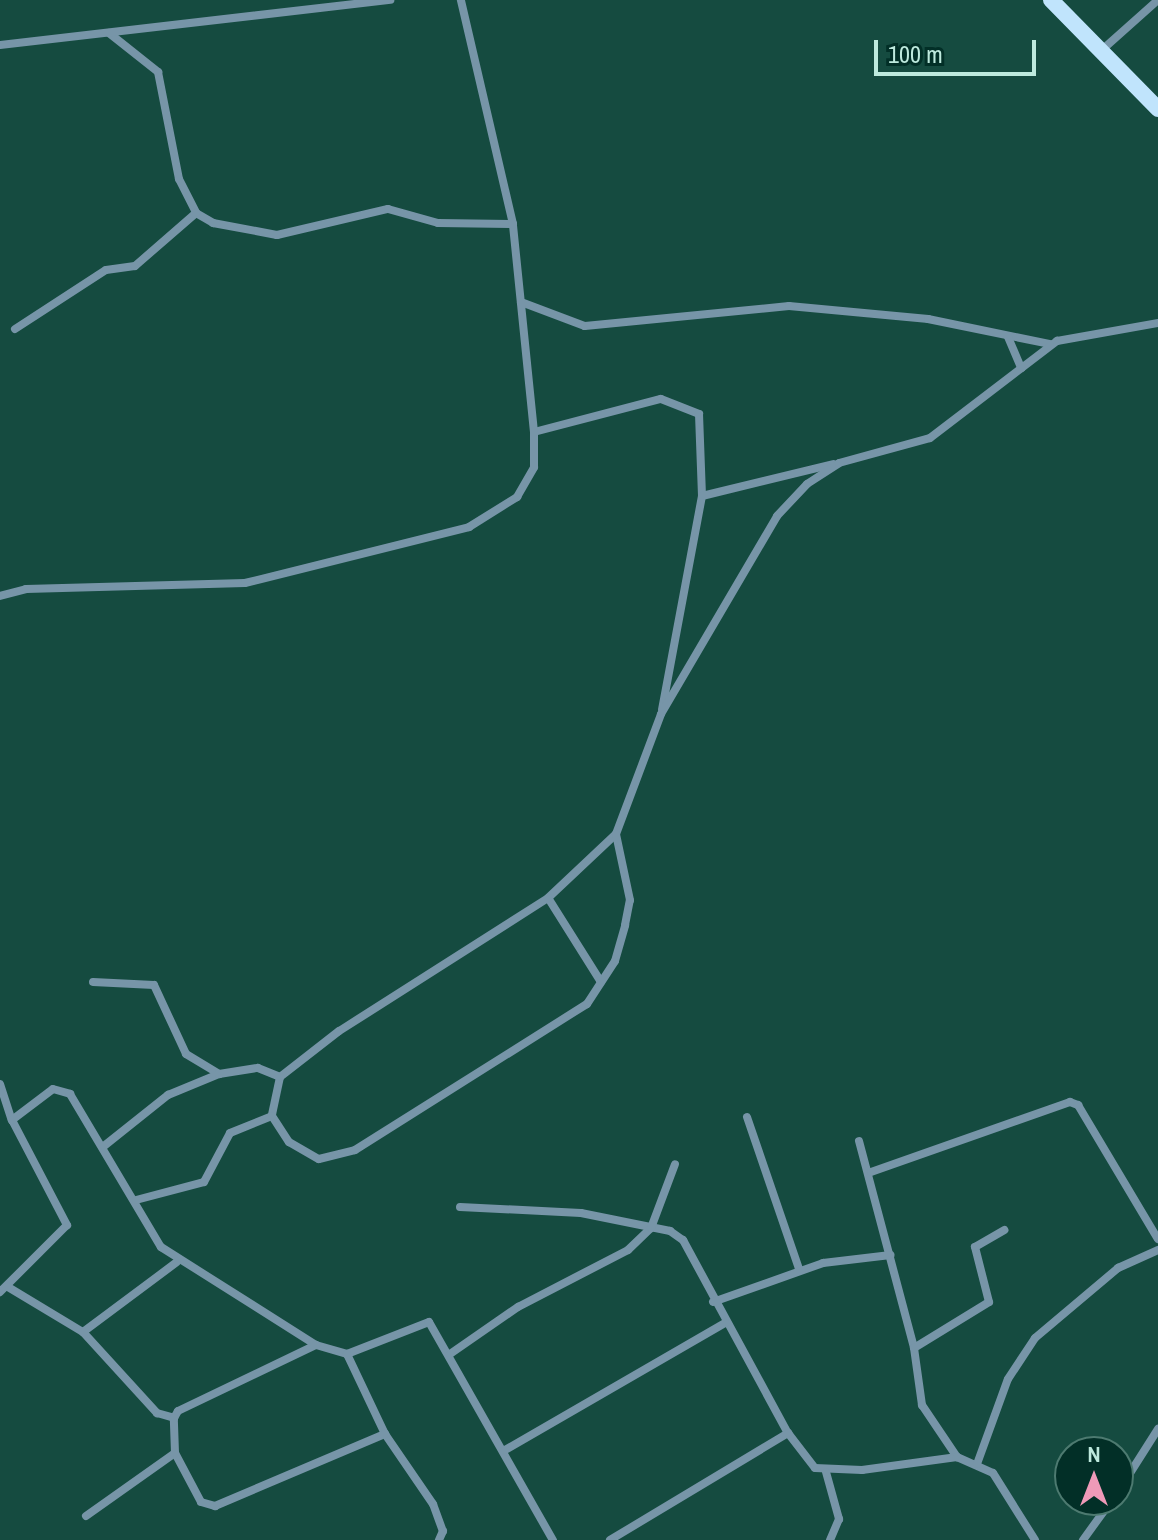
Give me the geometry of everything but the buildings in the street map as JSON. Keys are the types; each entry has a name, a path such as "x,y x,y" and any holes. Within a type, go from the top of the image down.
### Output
{"main road":[{"path":"1051,0 1103,49 1158,109"}],"street":[{"path":"1,47 390,0"},
{"path":"0,596 26,589 245,583 469,527 517,497 534,467 534,432 513,224 461,0"},
{"path":"1103,49 1158,0"},
{"path":"109,33 158,72 179,179 196,213 244,233 277,235 388,209 438,223 513,224"},
{"path":"15,329 106,270 135,266 196,213"},
{"path":"521,302 585,326 789,306 928,319 1042,347 1057,341 1158,323"},
{"path":"1008,337 1021,368"},
{"path":"702,496 930,438 1057,341"},
{"path":"534,432 575,425 604,410 661,399 682,403 699,414 704,431 702,496 661,714"},
{"path":"616,834 630,900 615,961 587,1004 355,1150 319,1159 289,1142 272,1116 280,1077 339,1031 548,898 616,834 661,714 777,516 839,463"},
{"path":"548,898 601,982"},
{"path":"93,982 154,985 186,1054 219,1074"},
{"path":"104,1146 168,1095 219,1074 258,1068 280,1077"},
{"path":"0,1084 12,1120 67,1225 4,1289 83,1332 157,1413 174,1418"},
{"path":"12,1120 53,1089 63,1090 104,1146 161,1247 177,1262 316,1345 347,1354 422,1321 450,1354 553,1540"},
{"path":"871,1172 1070,1102 1078,1105 1158,1239"},
{"path":"136,1200 204,1182 230,1133 272,1116"},
{"path":"747,1117 799,1269"},
{"path":"859,1141 871,1172 914,1348 922,1405 957,1457"},
{"path":"450,1354 518,1307 628,1250 651,1228 675,1164"},
{"path":"460,1207 581,1213 651,1228 683,1240 713,1302 804,1458 826,1472 957,1457 977,1464 993,1473 1035,1540"},
{"path":"914,1348 989,1302 975,1247 1004,1230"},
{"path":"977,1464 1008,1379 1035,1338 1118,1268 1158,1250"},
{"path":"713,1302 799,1269 891,1255"},
{"path":"83,1332 177,1262"},
{"path":"505,1450 725,1323"},
{"path":"316,1345 178,1411 174,1418 175,1453 201,1502 215,1506 385,1434"},
{"path":"347,1354 385,1434 433,1504 443,1531 439,1540"},
{"path":"1134,1467 1158,1429"},
{"path":"614,1539 788,1433"},
{"path":"86,1516 175,1453"},
{"path":"826,1472 839,1519 830,1540"},
{"path":"1083,1540 1100,1516"}]}
